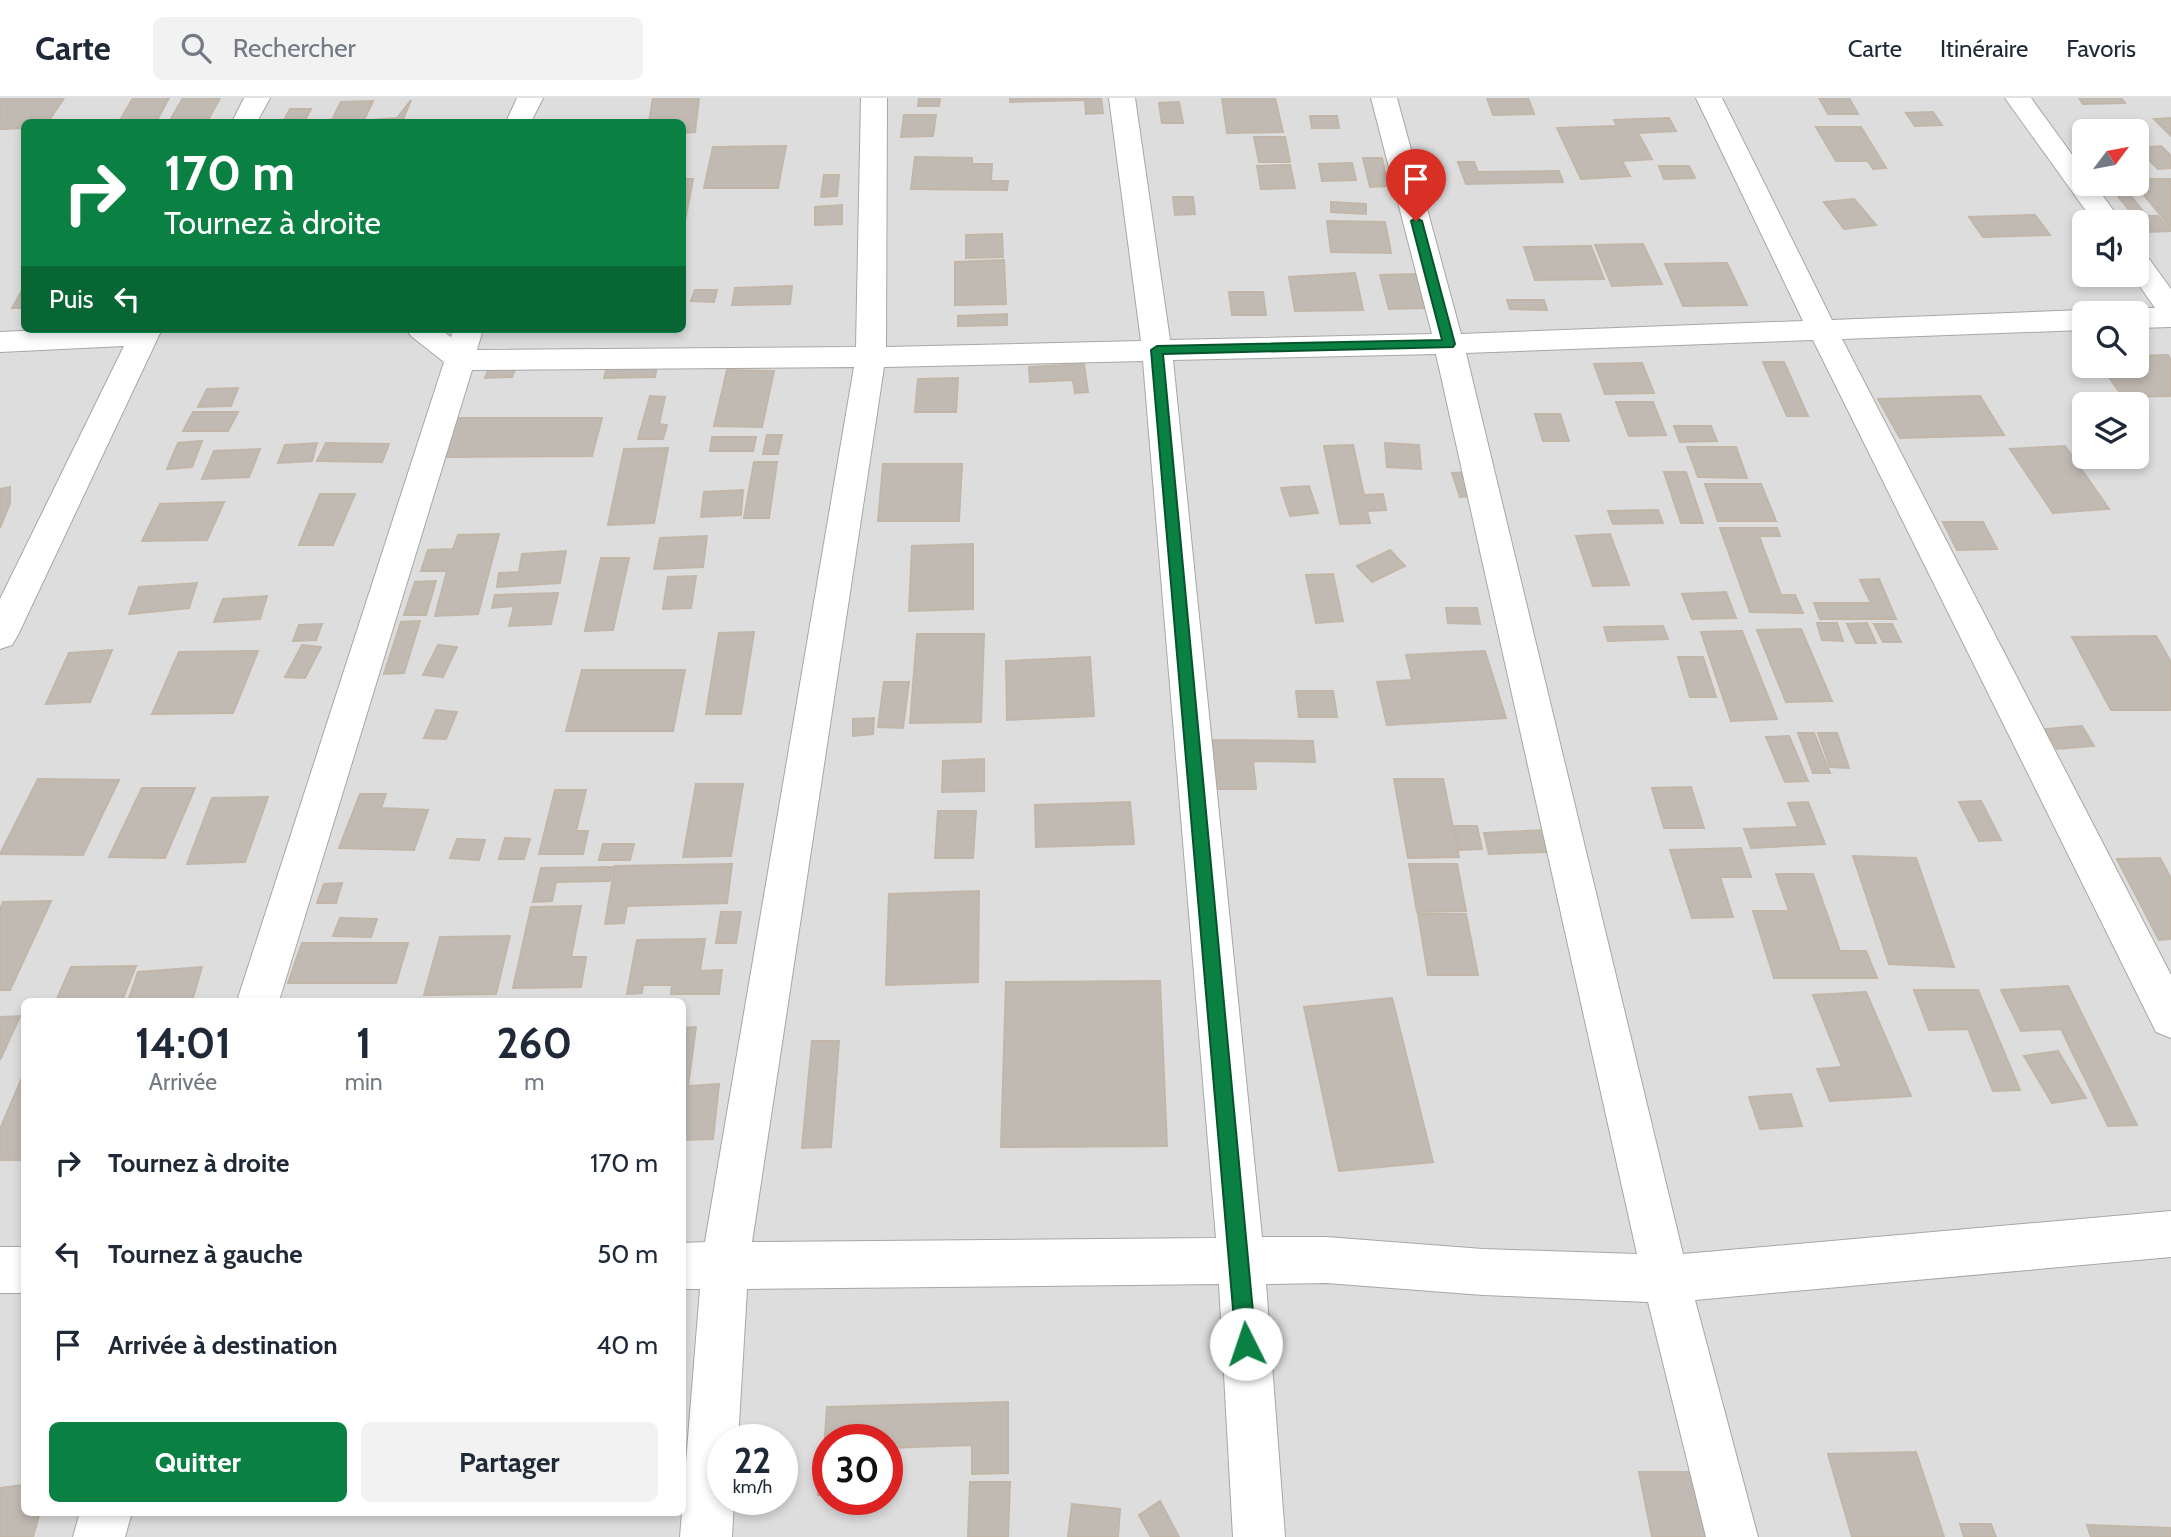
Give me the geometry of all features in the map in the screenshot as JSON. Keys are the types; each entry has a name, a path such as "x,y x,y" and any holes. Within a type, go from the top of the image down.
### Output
{"street":[{"path":"246,119 257,98"},
{"path":"520,119 530,98"},
{"path":"706,1537 704,1265 871,357 874,98"},
{"path":"1122,98 1157,350 1241,1261 1259,1537"},
{"path":"1384,98 1449,344 1665,1279 1732,1537"},
{"path":"1709,98 1823,331 2171,1018"},
{"path":"2018,98 2099,210"},
{"path":"2149,279 2171,310"},
{"path":"2149,318 2171,317"},
{"path":"432,333 464,344 871,357 1449,344 2072,321"},
{"path":"0,342 131,333"},
{"path":"0,635 146,333"},
{"path":"259,998 464,344"},
{"path":"704,1265 1326,1260 1483,1272 1665,1279 2171,1234"},
{"path":"0,1270 21,1270"},
{"path":"99,1537 105,1516"}],"shaded area":[{"path":"0,98 2171,98 2171,1537 0,1537"}],"building":[{"path":"0,98 64,98 50,119 21,119 21,128 0,129"},
{"path":"133,98 169,98 158,119 121,119"},
{"path":"183,98 220,98 209,119 171,119"},
{"path":"653,98 699,98 695,132 686,133 686,119 650,119"},
{"path":"919,98 940,98 939,106 918,106"},
{"path":"1010,98 1101,98 1103,113 1086,114 1085,100 1010,102"},
{"path":"1222,98 1275,98 1283,132 1227,133"},
{"path":"1487,98 1528,98 1534,114 1493,115"},
{"path":"1819,98 1849,98 1858,114 1828,114"},
{"path":"2079,98 2121,98 2125,103 2083,104"},
{"path":"411,100 403,119 384,119 397,118"},
{"path":"373,101 364,119 332,119 341,102"},
{"path":"1179,102 1183,123 1162,123 1159,103"},
{"path":"290,109 311,109 306,119 285,119"},
{"path":"1933,112 1942,125 1915,126 1906,113"},
{"path":"904,115 936,115 933,136 901,137"},
{"path":"1310,116 1337,116 1339,128 1312,128"},
{"path":"1669,118 1676,131 1638,133 1652,159 1622,161 1630,176 1581,179 1557,128 1617,126 1614,120"},
{"path":"2171,118 2171,136 2154,119"},
{"path":"1816,127 1861,127 1886,168 1873,169 1868,161 1836,161"},
{"path":"1254,137 1285,137 1290,162 1259,162"},
{"path":"786,146 778,188 704,188 713,147"},
{"path":"2161,146 2171,156 2171,168 2158,169 2149,160 2149,147"},
{"path":"915,157 972,158 972,164 992,164 991,181 1008,181 1007,190 911,189"},
{"path":"1363,158 1382,158 1388,186 1370,187"},
{"path":"1458,162 1474,162 1478,172 1559,171 1563,182 1466,184"},
{"path":"1352,163 1356,180 1322,181 1319,164"},
{"path":"1290,165 1295,188 1261,189 1257,166"},
{"path":"1659,166 1689,166 1695,178 1664,179"},
{"path":"1405,167 1430,167 1435,189 1411,189"},
{"path":"824,175 839,175 837,196 821,197"},
{"path":"686,179 693,179 686,216"},
{"path":"2149,179 2171,179 2171,228 2145,196 2149,196"},
{"path":"2118,196 2131,196 2142,210 2129,210"},
{"path":"1173,197 1193,197 1195,214 1175,215"},
{"path":"1854,199 1876,225 1844,229 1824,202"},
{"path":"1331,202 1366,204 1366,214 1331,212"},
{"path":"842,205 842,224 815,225 815,207"},
{"path":"2035,215 2050,235 1983,237 1969,217"},
{"path":"2149,216 2158,216 2171,231 2149,232"},
{"path":"1327,221 1385,222 1391,253 1331,252"},
{"path":"1002,234 1003,257 966,258 966,235"},
{"path":"1643,244 1662,284 1612,286 1595,245"},
{"path":"1591,246 1604,279 1535,280 1524,247"},
{"path":"1004,260 1006,304 955,305 955,262"},
{"path":"1727,263 1747,305 1683,306 1665,264"},
{"path":"1355,273 1363,310 1295,311 1289,277"},
{"path":"1417,274 1427,308 1389,309 1380,275"},
{"path":"792,286 790,304 732,305 735,288"},
{"path":"695,290 717,290 714,302 691,301"},
{"path":"21,292 21,308 12,308"},
{"path":"1229,292 1263,292 1266,315 1232,315"},
{"path":"1507,300 1544,300 1547,310 1510,309"},
{"path":"1007,314 1007,325 958,326 958,316"},
{"path":"2168,355 2171,360 2171,396 2149,396 2149,392 2119,392 2110,378 2149,378 2149,356"},
{"path":"658,360 655,377 604,378 608,362"},
{"path":"1763,362 1784,362 1808,416 1787,416"},
{"path":"1642,363 1654,393 1605,394 1594,364"},
{"path":"1084,364 1088,392 1075,393 1073,380 1030,382 1029,367"},
{"path":"515,369 512,377 485,378 488,370"},
{"path":"727,370 774,371 762,427 714,426"},
{"path":"958,378 956,412 915,412 918,379"},
{"path":"238,388 231,406 198,407 207,389"},
{"path":"650,396 665,397 659,424 667,425 663,439 638,439"},
{"path":"1980,396 2004,435 1900,438 1878,399"},
{"path":"1616,402 1653,402 1666,435 1629,436"},
{"path":"193,412 238,412 228,431 183,431"},
{"path":"1535,414 1560,414 1569,441 1543,441"},
{"path":"457,418 602,418 592,456 443,457"},
{"path":"1674,426 1711,426 1717,441 1680,442"},
{"path":"767,435 782,435 778,454 763,454"},
{"path":"712,437 756,437 753,451 710,451"},
{"path":"202,441 192,467 167,469 178,443"},
{"path":"317,443 312,461 278,463 285,445"},
{"path":"326,443 389,444 382,462 317,461"},
{"path":"1385,443 1419,445 1421,469 1387,467"},
{"path":"1353,445 1364,495 1383,494 1386,510 1367,511 1370,523 1340,524 1324,446"},
{"path":"2065,446 2072,456 2072,469 2081,469 2109,509 2053,513 2010,449"},
{"path":"1687,447 1736,447 1747,478 1698,477"},
{"path":"668,448 654,523 608,525 624,449"},
{"path":"260,449 249,477 202,479 214,451"},
{"path":"754,462 777,462 769,518 744,518"},
{"path":"883,464 962,464 959,521 878,521"},
{"path":"1466,472 1474,496 1460,497 1452,473"},
{"path":"1664,472 1686,472 1703,523 1681,523"},
{"path":"1705,484 1761,484 1776,521 1718,521"},
{"path":"1309,486 1318,513 1290,516 1281,488"},
{"path":"10,487 10,503 0,528 0,489"},
{"path":"743,490 741,515 701,517 704,492"},
{"path":"320,494 355,494 333,545 299,545"},
{"path":"224,502 207,540 142,541 160,504"},
{"path":"1658,510 1663,523 1613,524 1608,511"},
{"path":"1943,522 1983,522 1997,549 1957,550"},
{"path":"1720,528 1777,528 1780,536 1759,536 1781,595 1795,595 1803,613 1750,612"},
{"path":"499,534 478,614 435,616 447,571 421,571 428,550 453,549 458,535"},
{"path":"1610,534 1629,585 1593,586 1576,536"},
{"path":"707,536 703,567 654,569 660,538"},
{"path":"973,544 973,609 909,611 912,546"},
{"path":"1390,550 1405,566 1372,582 1357,566"},
{"path":"566,551 560,583 497,587 499,573 519,572 522,554"},
{"path":"601,558 629,558 613,630 585,631"},
{"path":"1333,574 1343,621 1316,623 1306,575"},
{"path":"696,576 691,608 663,609 668,577"},
{"path":"1879,579 1896,619 1820,619 1814,603 1871,603 1860,580"},
{"path":"436,581 426,615 404,615 415,582"},
{"path":"197,583 189,608 129,614 139,587"},
{"path":"1726,592 1736,618 1692,619 1682,594"},
{"path":"558,593 551,624 509,626 514,606 492,608 495,595"},
{"path":"267,596 260,619 214,622 223,599"},
{"path":"1446,608 1477,608 1480,624 1448,623"},
{"path":"420,621 404,673 384,674 401,622"},
{"path":"1817,623 1837,623 1843,641 1822,640"},
{"path":"1867,623 1876,643 1856,643 1847,624"},
{"path":"322,624 316,640 293,641 299,625"},
{"path":"1874,624 1892,624 1901,642 1883,642"},
{"path":"1663,626 1668,639 1608,641 1604,627"},
{"path":"1801,629 1832,701 1786,702 1757,630"},
{"path":"1742,631 1777,719 1731,721 1701,632"},
{"path":"754,632 741,714 706,714 719,633"},
{"path":"917,634 984,634 981,722 910,723"},
{"path":"2156,636 2171,662 2171,710 2111,710 2072,637"},
{"path":"302,645 321,647 305,678 285,677"},
{"path":"438,645 457,647 443,677 423,675"},
{"path":"112,650 90,702 46,704 69,653"},
{"path":"258,651 233,713 152,714 179,652"},
{"path":"1485,651 1506,718 1387,725 1377,682 1412,680 1406,655"},
{"path":"1090,657 1094,716 1007,720 1006,661"},
{"path":"1678,657 1703,657 1716,697 1690,697"},
{"path":"582,670 685,670 673,731 566,731"},
{"path":"884,682 909,682 903,728 878,727"},
{"path":"1296,691 1333,691 1337,717 1299,717"},
{"path":"436,710 457,712 446,739 424,738"},
{"path":"874,718 873,734 853,736 853,719"},
{"path":"2082,726 2094,746 2057,749 2045,729"},
{"path":"1798,733 1814,733 1830,773 1813,773"},
{"path":"1818,733 1837,733 1849,768 1830,767"},
{"path":"1789,736 1808,781 1785,782 1766,737"},
{"path":"1209,740 1313,741 1315,762 1253,761 1256,789 1212,789"},
{"path":"984,759 984,791 942,792 943,761"},
{"path":"38,779 119,780 83,855 0,854"},
{"path":"1394,779 1443,779 1459,857 1408,858"},
{"path":"696,784 743,784 731,856 683,857"},
{"path":"1691,787 1704,828 1664,828 1652,788"},
{"path":"142,788 195,788 165,858 109,857"},
{"path":"555,790 586,790 576,831 588,831 583,854 539,854"},
{"path":"360,794 386,794 381,808 428,810 414,850 339,848"},
{"path":"268,797 245,862 187,864 212,798"},
{"path":"1981,801 2001,840 1979,841 1959,802"},
{"path":"1130,802 1134,844 1036,847 1035,805"},
{"path":"1808,802 1825,844 1751,848 1744,829 1798,827 1788,803"},
{"path":"938,811 976,811 973,858 935,858"},
{"path":"1454,826 1477,826 1482,849 1459,850"},
{"path":"1567,829 1573,851 1489,854 1484,833"},
{"path":"505,838 530,839 524,859 499,859"},
{"path":"457,839 485,840 479,860 450,858"},
{"path":"603,844 634,844 630,860 599,860"},
{"path":"1741,848 1751,877 1720,877 1733,917 1692,918 1670,850"},
{"path":"1853,856 1916,858 1954,967 1889,964"},
{"path":"2160,858 2171,878 2171,939 2159,940 2117,859"},
{"path":"732,864 727,903 627,906 624,923 605,924 615,866"},
{"path":"1409,864 1457,864 1466,911 1417,912"},
{"path":"613,867 610,881 556,882 552,901 533,902 541,868"},
{"path":"1776,874 1813,874 1840,951 1866,951 1877,978 1774,978 1753,911 1789,911"},
{"path":"342,883 336,903 317,903 324,884"},
{"path":"979,891 978,982 886,985 889,894"},
{"path":"51,901 10,990 0,990 0,909 3,902"},
{"path":"581,906 571,957 586,957 581,987 513,988 531,907"},
{"path":"721,912 741,912 736,943 716,943"},
{"path":"1418,914 1466,914 1478,975 1428,975"},
{"path":"340,918 377,919 371,937 333,936"},
{"path":"510,936 496,994 424,995 440,937"},
{"path":"705,939 700,971 722,970 719,994 671,994 672,985 643,985 642,993 627,994 637,940"},
{"path":"302,943 408,943 396,983 288,983"},
{"path":"136,966 123,998 57,998 71,967"},
{"path":"202,967 193,998 129,998 138,972"},
{"path":"1160,981 1167,1146 1001,1147 1006,982"},
{"path":"2068,986 2137,1125 2108,1126 2061,1029 2021,1031 2001,990"},
{"path":"1914,990 1978,990 2020,1090 1993,1091 1968,1029 1929,1030"},
{"path":"1866,992 1911,1096 1830,1101 1817,1069 1842,1067 1813,995"},
{"path":"1392,998 1433,1162 1339,1171 1304,1007"},
{"path":"20,1016 0,1060 0,1017"},
{"path":"696,1027 688,1086 719,1084 713,1139 686,1140 686,1028"},
{"path":"812,1041 839,1041 831,1147 802,1148"},
{"path":"2058,1051 2086,1098 2052,1103 2024,1056"},
{"path":"21,1080 21,1160 0,1160 0,1129"},
{"path":"1791,1094 1802,1126 1760,1129 1749,1097"},
{"path":"1008,1402 1008,1473 972,1474 972,1445 903,1447 903,1424 826,1424 827,1407"},
{"path":"1916,1452 1944,1537 1852,1537 1828,1454"},
{"path":"1639,1472 1698,1472 1714,1537 1652,1537"},
{"path":"970,1482 1010,1482 1008,1537 968,1537"},
{"path":"21,1485 21,1516 39,1516 33,1537 0,1537 0,1488"},
{"path":"1160,1501 1179,1537 1151,1537 1139,1515"},
{"path":"1072,1504 1120,1509 1118,1537 1068,1537"},
{"path":"1960,1524 1991,1524 1996,1537 1964,1537"},
{"path":"2087,1525 2171,1528 2171,1537 2091,1537"}],"route":[{"path":"1246,1344 1241,1261 1157,350 1449,344 1416,221"}]}
